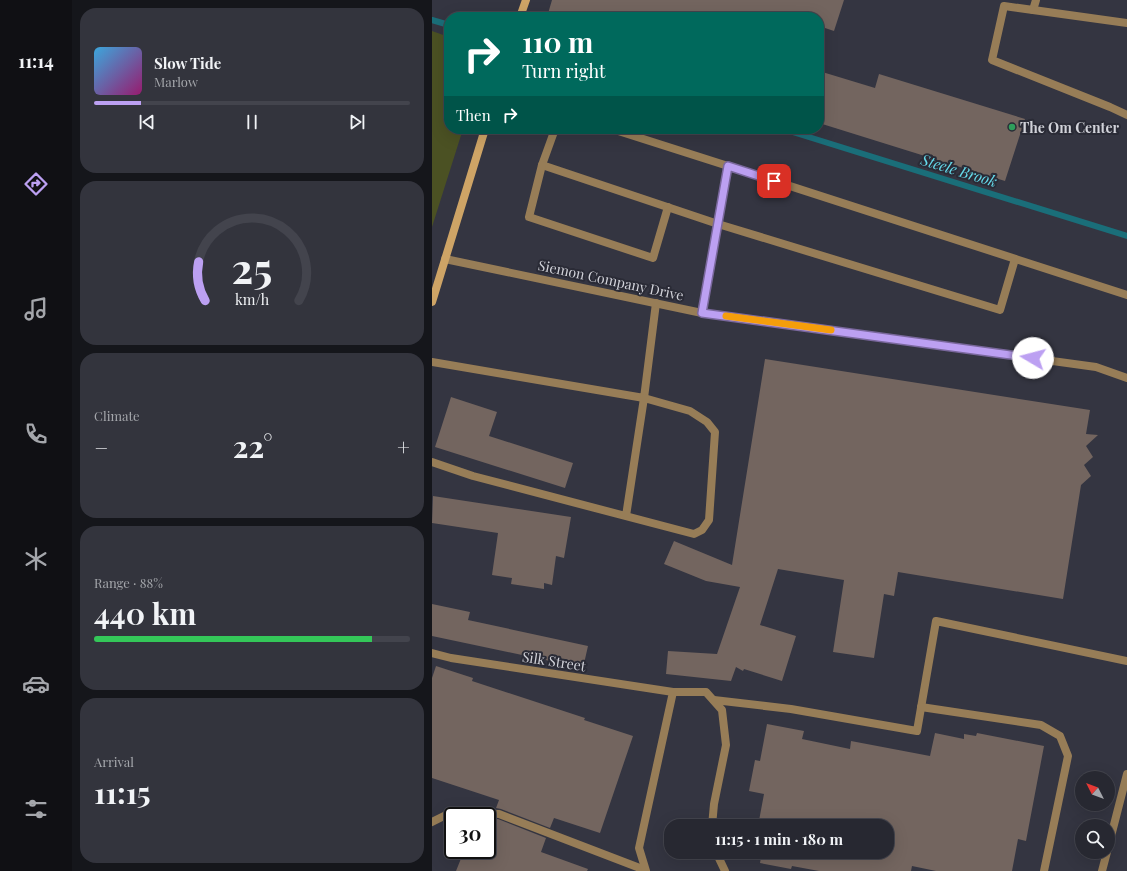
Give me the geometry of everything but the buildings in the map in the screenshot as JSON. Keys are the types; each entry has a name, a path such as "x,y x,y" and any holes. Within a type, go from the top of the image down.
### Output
{"main road":[{"path":"522,12 526,0"},
{"path":"432,302 484,134"}],"street":[{"path":"1033,10 1036,0"},
{"path":"1127,23 1004,6 992,60 1110,107 1127,116"},
{"path":"553,134 542,165 529,217 653,258 668,207"},
{"path":"628,134 1127,295"},
{"path":"542,165 718,224 1000,310 1015,259"},
{"path":"702,313 728,166"},
{"name":"Siemon Company Drive","path":"445,259 702,313 1096,367 1127,378"},
{"path":"626,516 644,398 656,303"},
{"path":"432,362 644,398 690,412 707,422 715,432 709,520 702,530 694,534 473,476 432,462"},
{"path":"1044,871 1068,756 1060,736 1042,724 921,707 936,621 1127,661"},
{"name":"Silk Street","path":"432,653 451,658 673,692 706,692 714,700 791,709 916,731 921,707"},
{"path":"646,870 639,848 673,692"},
{"path":"713,819 714,804 726,745 722,710 714,700"},
{"path":"1115,821 1127,774"},
{"path":"432,822 452,812 499,814 646,870"},
{"path":"719,859 725,871"},
{"path":"1102,871 1105,859"}],"green space":[{"path":"432,31 444,35 444,134 461,134 432,227"}],"waterway":[{"name":"Steele Brook","path":"432,20 444,24"},
{"name":"Steele Brook","path":"799,134 1127,236"}],"slow traffic":[{"path":"726,316 831,330"}],"place":[{"name":"The Om Center","path":"1012,127"}],"route":[{"path":"774,181 728,166 702,313 1033,358"}]}
